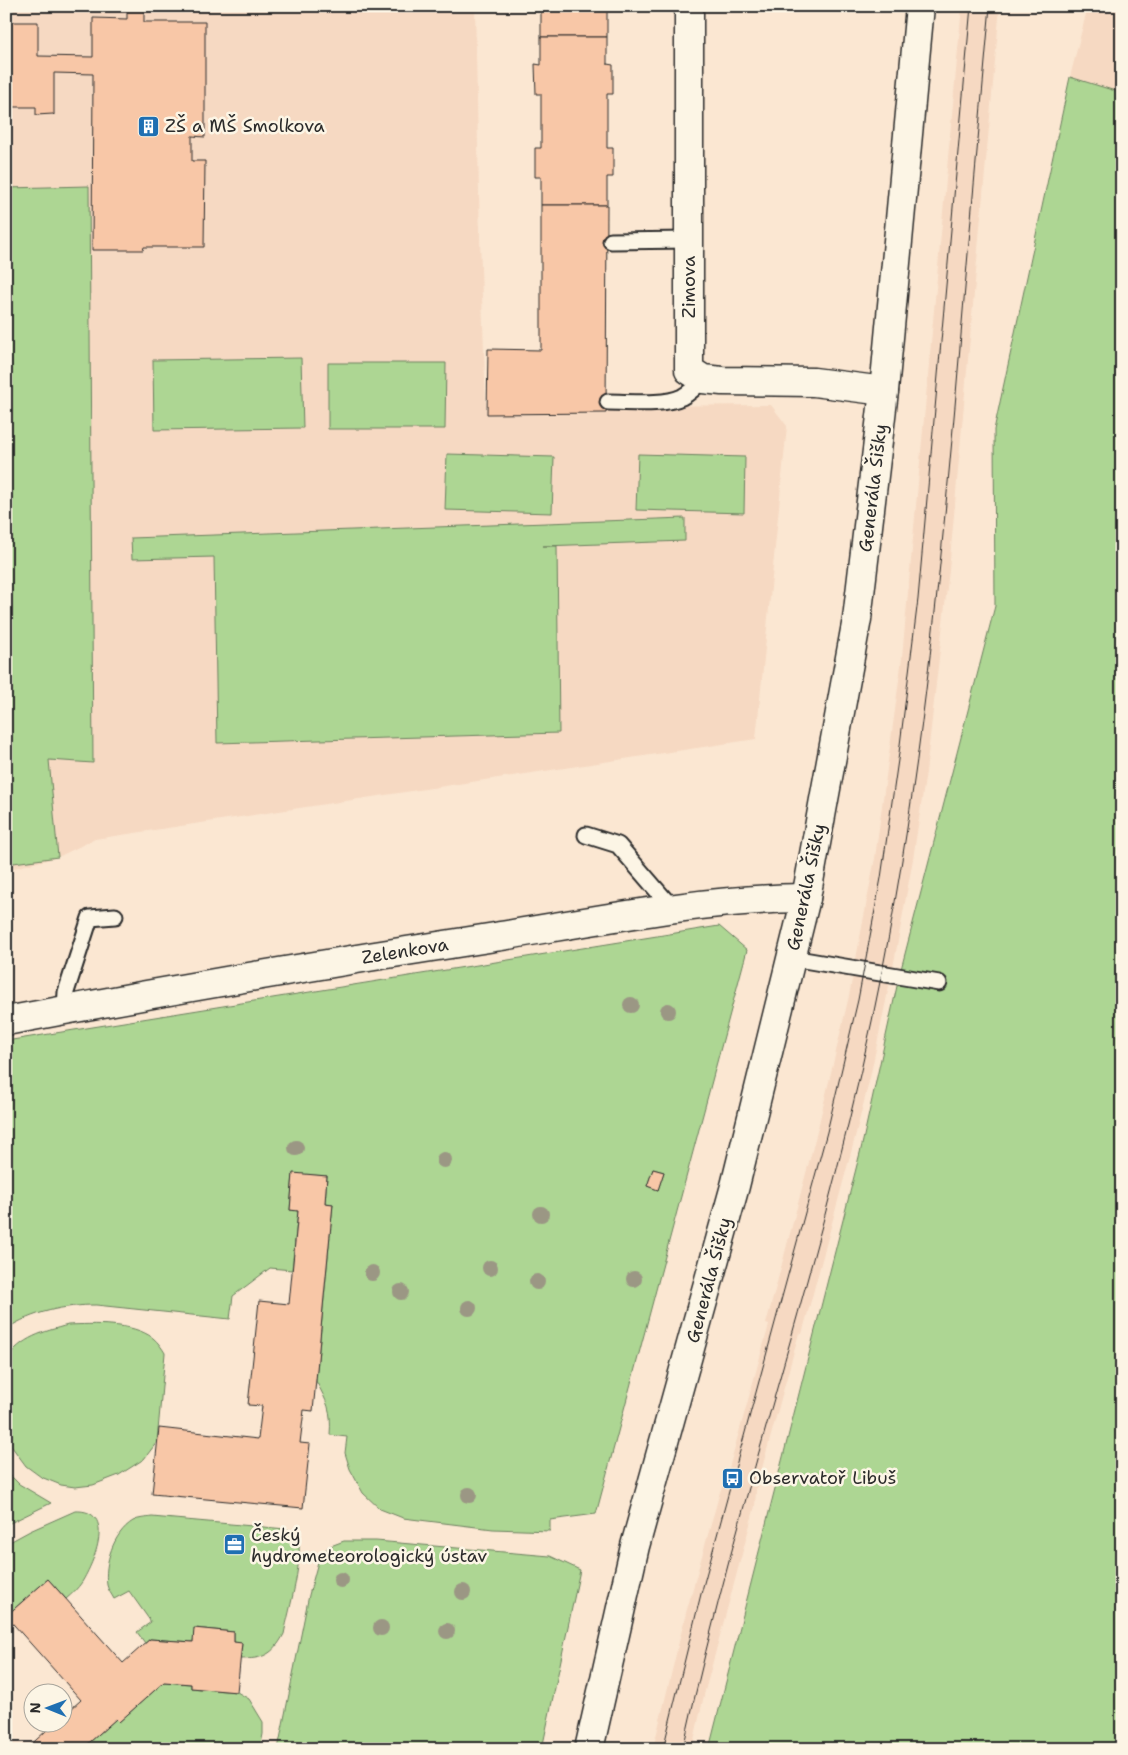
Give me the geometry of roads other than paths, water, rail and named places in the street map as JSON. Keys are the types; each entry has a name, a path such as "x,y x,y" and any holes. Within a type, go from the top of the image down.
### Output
{"main road":[{"name":"Zimova","path":"689,6 689,370 703,379"},
{"name":"Generála Šišky","path":"589,1749 635,1546 735,1186 806,898 857,619 884,391 920,6"},
{"path":"703,379 814,382 884,391"},
{"name":"Zelenkova","path":"6,1021 397,952 673,908 772,899 806,898"}],"lane":[{"path":"611,241 689,240"},
{"path":"608,402 659,402 671,400 682,397 694,389 703,379"},
{"path":"586,835 618,845 673,908"},
{"path":"65,1010 66,992 90,918 115,916"},
{"path":"792,958 939,983"}],"tram line":[{"path":"663,1749 701,1594 827,1132 858,1000 881,878 918,599 971,6"},
{"path":"683,1749 731,1554 812,1264 837,1167 861,1070 895,901 917,760 942,548 990,6"}],"place":[{"name":"ZŠ a MŠ Smolkova","path":"149,126"},
{"name":"Observatoř Libuš","path":"733,1478"},
{"name":"Český hydrometeorologický ústav","path":"235,1545"}]}
